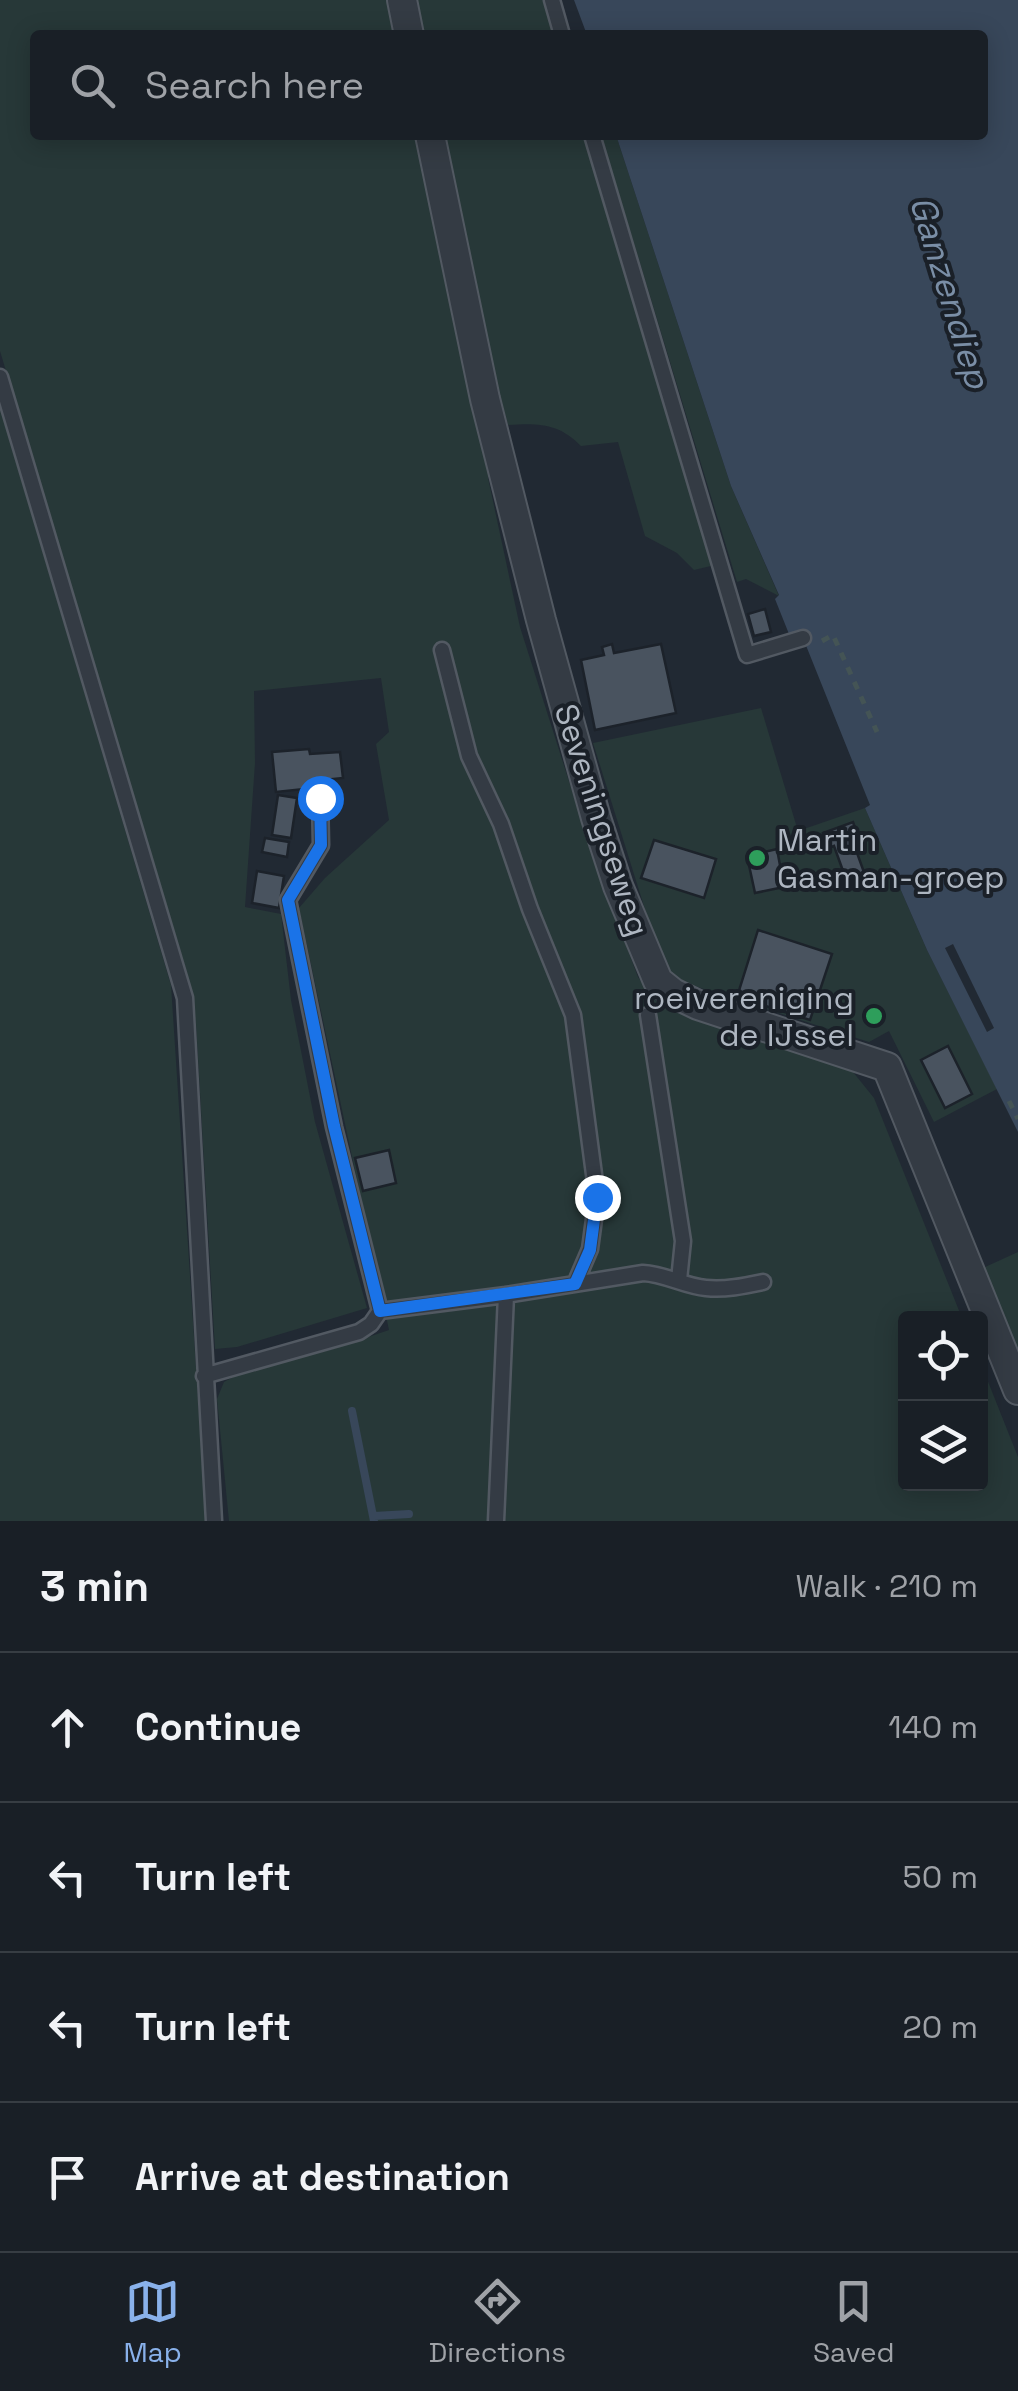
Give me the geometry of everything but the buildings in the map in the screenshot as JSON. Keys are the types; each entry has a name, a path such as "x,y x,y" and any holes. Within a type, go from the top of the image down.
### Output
{"street":[{"path":"402,0 408,30"},
{"name":"Seveningseweg","path":"431,140 486,399 541,620 596,818 643,951 658,980 672,993 887,1067 1018,1390"}],"lane":[{"path":"552,0 561,30"},
{"path":"593,140 748,656 809,641"},
{"path":"0,376 184,998 214,1521"},
{"path":"442,650 469,756 501,824 530,910 573,1016 597,1197 590,1250 575,1284"},
{"path":"204,1376 359,1332 372,1324 380,1311 334,1126 288,900 321,845 320,798"},
{"path":"648,1015 684,1241 679,1280"},
{"path":"380,1311 643,1273 661,1274 703,1288 734,1288 762,1282"},
{"path":"496,1521 506,1295"}],"path":[{"path":"809,641 833,636 877,732"},
{"path":"1010,1101 1018,1119"}],"shaded area":[{"path":"0,0 391,0 397,30 30,30 30,140 420,140 493,470 488,478 520,627 593,857 638,977 656,1001 853,1072 874,1098 959,1311 898,1311 898,1491 988,1491 988,1382 1018,1457 1018,1521 229,1521 217,1399 224,1382 246,1370 330,1350 389,1330 299,908 325,878 389,820 376,744 389,732 381,678 254,691 255,763 245,907 281,914 291,1000 315,1122 367,1308 237,1347 215,1349 196,1024 187,973 0,351"},
{"path":"416,0 543,0 552,30 421,30"},
{"path":"442,140 586,140 715,565 694,570 677,553 645,536 618,442 581,446 565,433 547,426 508,425 486,345"},
{"path":"603,140 618,140 731,486 779,596 746,579 737,582"},
{"path":"0,408 171,985 206,1521 0,1521"},
{"name":"Martin Gasman-groep","path":"761,708 798,831 865,808 927,950 997,1089 934,1122 889,1031 869,1042 673,979 658,951 593,743"},
{"path":"1018,1252 1018,1358 983,1268"}],"water":[{"name":"Ganzendiep","path":"574,0 1018,0 1018,1132 927,950 865,808 870,805 803,638 799,630 789,634 775,599 779,595 731,486 618,140 988,140 988,30 585,30"}],"pier":[{"path":"953,944 994,1028 987,1032 945,948"}],"waterway":[{"path":"352,1411 374,1521"},
{"path":"374,1516 409,1514"}],"place":[{"name":"Martin Gasman-groep","path":"757,858"},
{"name":"roeivereniging de IJssel","path":"874,1016"}],"route":[{"path":"320,798 321,845 288,900 334,1126 380,1311 575,1284 590,1250 597,1197"}]}
